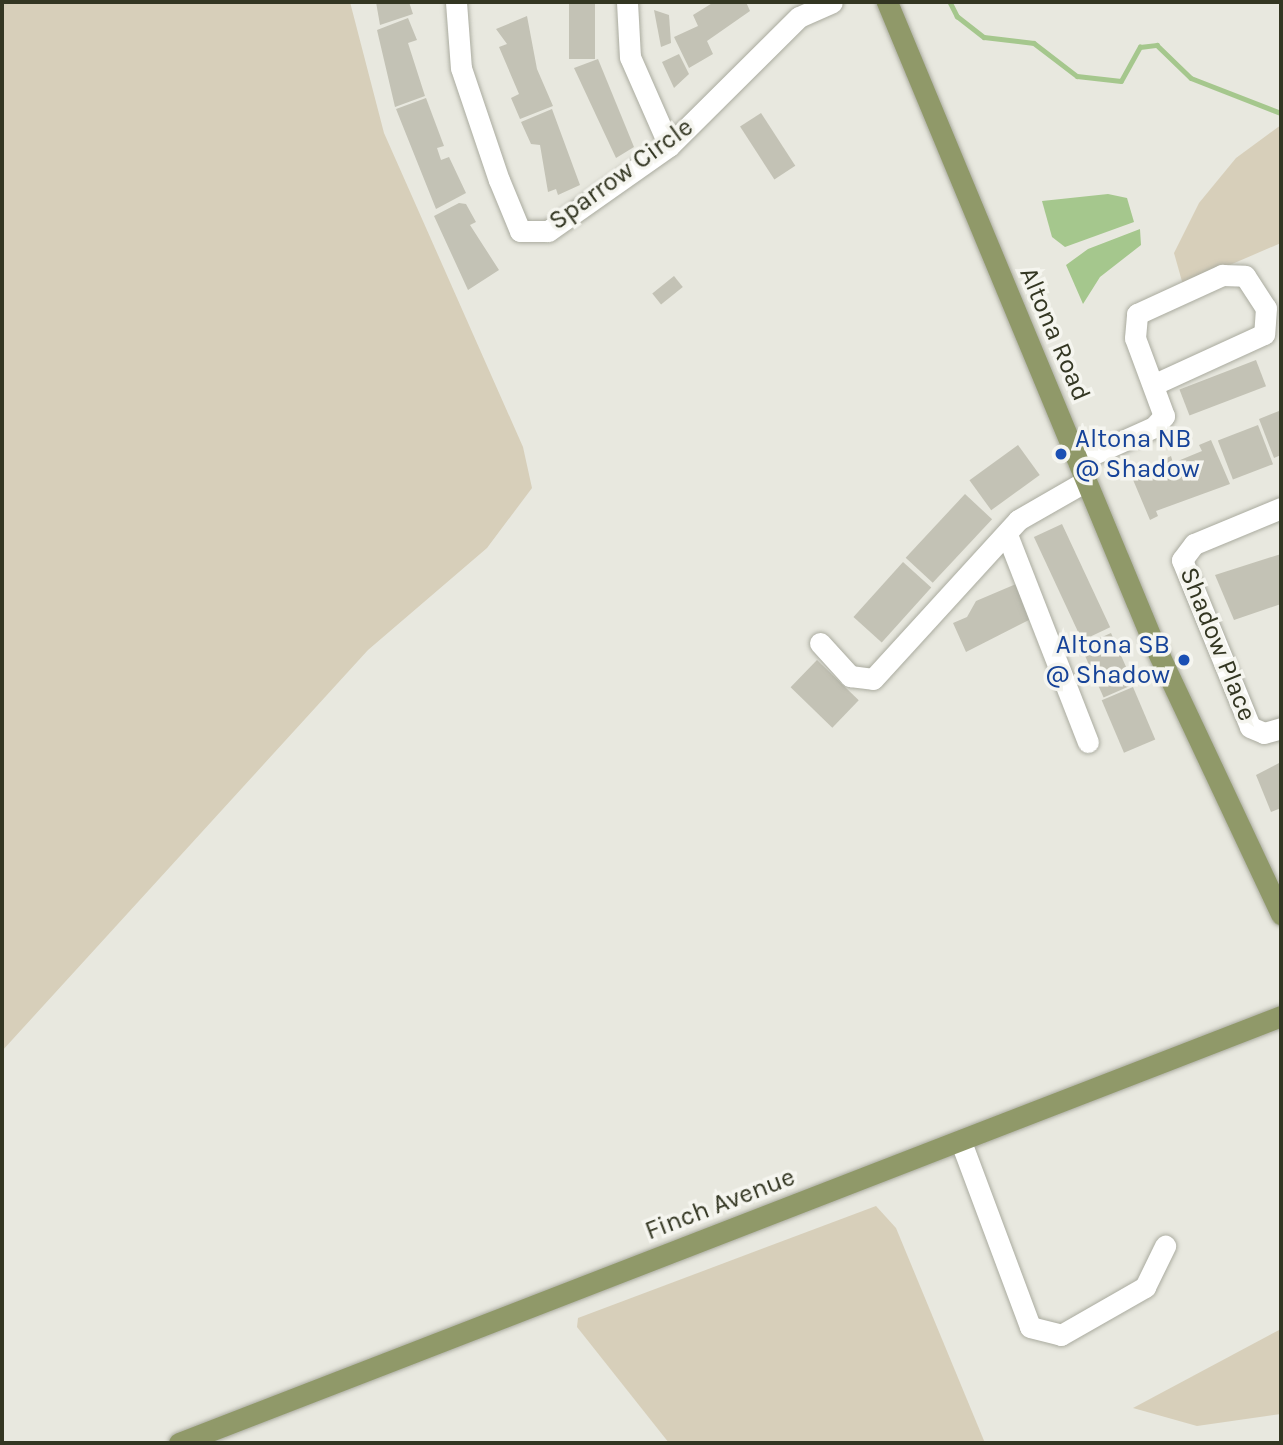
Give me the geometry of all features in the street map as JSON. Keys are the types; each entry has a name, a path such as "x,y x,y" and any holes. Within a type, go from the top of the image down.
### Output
{"main road":[{"name":"Altona Road","path":"887,2 1153,642 1281,914"},
{"name":"Finch Avenue","path":"179,1443 1281,1016"}],"street":[{"name":"Sparrow Circle","path":"456,2 461,68 520,231 548,231 669,146 799,18 832,2"},
{"path":"627,2 630,57 669,146"},
{"path":"1078,461 1160,421 1164,407 1135,338 1137,314 1222,275 1244,276 1266,308 1264,334 1155,384"},
{"path":"820,643 850,676 873,679 1008,537 1018,520 1086,481"},
{"name":"Shadow Place","path":"1281,508 1194,544 1182,560 1250,727 1264,733 1281,728"},
{"path":"1008,537 1088,742"},
{"path":"961,1142 1030,1327 1061,1335 1144,1287 1165,1247"}],"shaded area":[{"path":"2,2 350,2 384,133 523,447 532,488 487,548 368,650 2,1051"},
{"path":"1281,125 1281,243 1183,285 1174,253 1199,203 1236,158"},
{"path":"1108,194 1127,198 1134,222 1065,247 1052,237 1042,201"},
{"path":"1140,229 1141,245 1100,277 1083,304 1066,265 1088,249"},
{"path":"876,1206 896,1228 985,1443 669,1443 577,1327 578,1318"},
{"path":"1281,1329 1281,1414 1197,1426 1133,1408"}],"building":[{"path":"376,2 409,2 413,14 380,25"},
{"path":"569,2 595,2 595,59 569,59"},
{"path":"714,2 746,2 750,11 707,41 713,54 689,68 674,37 698,26 693,15"},
{"path":"654,10 669,15 671,43 661,47"},
{"path":"527,16 537,69 553,106 520,119 511,98 519,94 499,47 507,44 496,29"},
{"path":"408,18 417,40 408,43 425,96 395,107 377,30"},
{"path":"679,54 689,74 674,88 662,62"},
{"path":"598,59 634,147 616,158 574,68"},
{"path":"426,98 444,146 437,148 441,160 449,157 466,193 436,209 396,109"},
{"path":"552,109 580,185 558,195 556,189 548,192 540,145 531,144 521,122"},
{"path":"761,113 795,166 774,179 740,127"},
{"path":"459,203 466,204 476,222 470,225 499,270 468,290 434,216"},
{"path":"674,276 683,287 661,305 652,294"},
{"path":"1256,360 1266,386 1189,416 1179,389"},
{"path":"1279,411 1281,455 1274,458 1259,419"},
{"path":"1258,425 1273,464 1233,480 1218,440"},
{"path":"1211,440 1230,484 1156,511 1158,516 1150,520 1131,475 1171,456 1173,463 1202,451 1199,445"},
{"path":"1018,445 1040,475 991,510 969,480"},
{"path":"965,494 992,519 933,583 906,558"},
{"path":"1062,524 1110,627 1082,640 1034,537"},
{"path":"1281,554 1281,604 1234,620 1215,575"},
{"path":"903,562 931,587 882,642 853,617"},
{"path":"1016,584 1031,619 966,652 953,623 967,617 976,601"},
{"path":"1111,633 1134,684 1104,698 1081,646"},
{"path":"817,660 859,700 832,728 791,687"},
{"path":"1133,687 1155,739 1124,753 1102,700"},
{"path":"1281,762 1281,808 1271,812 1256,775"}],"waterway":[{"path":"950,2 957,16 984,37 1034,43 1077,76 1121,81 1140,47 1157,45 1191,78 1281,113"}],"place":[{"name":"Altona NB @ Shadow","path":"1061,454"},
{"name":"Altona SB @ Shadow","path":"1184,660"}]}
